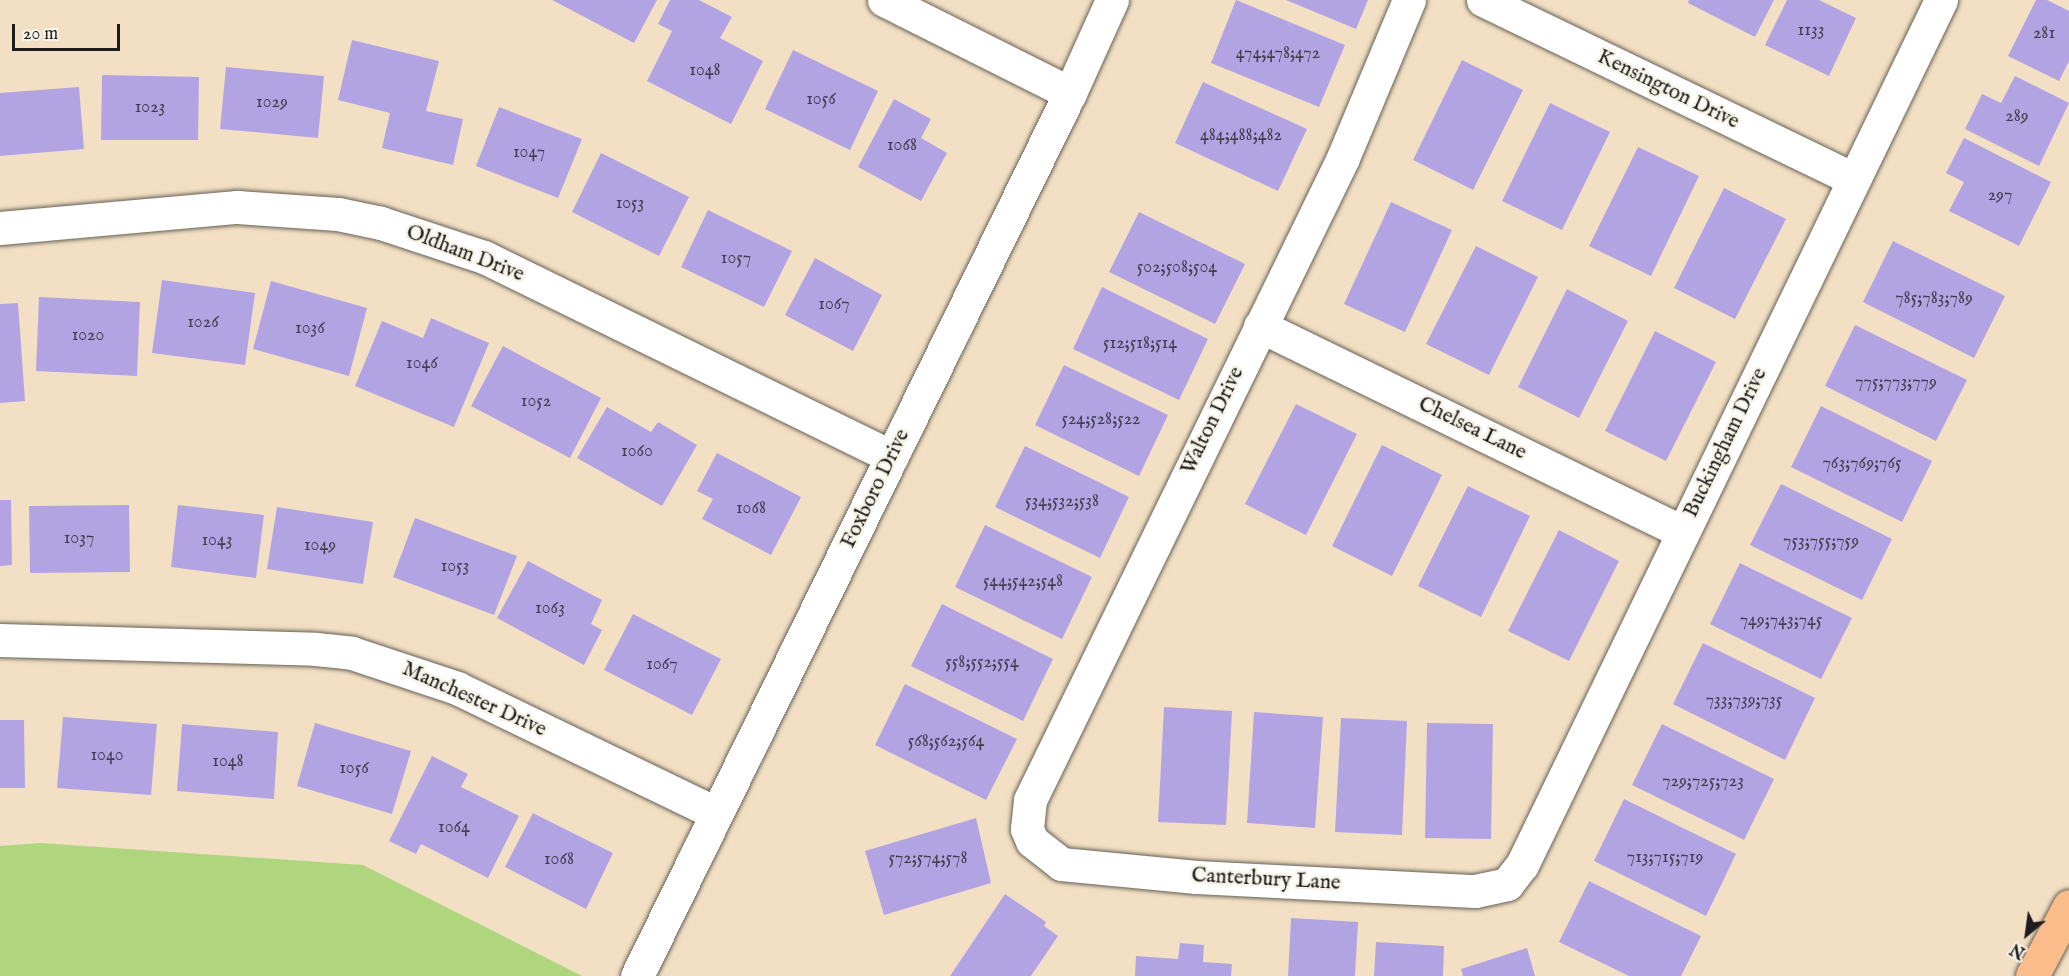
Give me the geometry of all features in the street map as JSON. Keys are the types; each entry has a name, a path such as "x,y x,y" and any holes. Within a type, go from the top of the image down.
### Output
{"highway":[{"path":"2032,976 2069,906"}],"street":[{"path":"884,0 1070,93"},
{"name":"Foxboro Drive","path":"637,976 1070,93 1112,0"},
{"name":"Walton Drive","path":"1032,842 1027,814 1032,793 1343,158 1409,0"},
{"name":"Kensington Drive","path":"1483,0 1854,179"},
{"name":"Buckingham Drive","path":"1507,884 1522,865 1941,0"},
{"name":"Oldham Drive","path":"0,228 237,207 338,214 381,223 484,257 892,457"},
{"name":"Chelsea Lane","path":"1260,326 1683,532"},
{"name":"Manchester Drive","path":"0,640 316,649 352,654 457,688 716,813"},
{"name":"Canterbury Lane","path":"1032,842 1050,859 1072,867 1476,891 1507,884"}],"green space":[{"path":"40,843 363,865 582,976 0,976 0,846"}],"building":[{"path":"552,0 657,0 634,43"},
{"path":"670,0 699,0 732,17 720,38 763,61 731,124 647,81 672,31 658,24"},
{"path":"1236,0 1345,45 1319,107 1211,63"},
{"path":"1286,0 1368,0 1356,29"},
{"path":"1689,0 1774,0 1755,37 1688,3"},
{"path":"1787,0 1819,0 1856,18 1829,76 1765,45"},
{"path":"2036,0 2047,0 2069,11 2069,61 2059,81 2008,56"},
{"path":"352,40 439,61 426,111 463,119 453,165 382,148 390,113 338,100"},
{"path":"793,50 878,91 850,150 765,109"},
{"path":"1462,60 1523,90 1473,190 1413,160"},
{"path":"226,67 324,76 318,138 220,129"},
{"path":"102,75 199,77 198,140 101,140"},
{"path":"2015,76 2069,103 2039,166 1965,129 1982,94 2001,103"},
{"path":"1203,82 1307,129 1278,191 1175,143"},
{"path":"79,87 84,149 0,156 0,93"},
{"path":"894,99 931,119 921,138 947,153 921,201 858,167"},
{"path":"1550,103 1610,132 1562,230 1502,201"},
{"path":"499,107 582,139 558,198 476,166"},
{"path":"1964,138 2051,182 2019,246 1949,211 1964,182 1946,173"},
{"path":"1638,147 1699,176 1651,276 1589,246"},
{"path":"601,153 689,197 659,256 572,212"},
{"path":"1724,188 1786,219 1735,319 1674,288"},
{"path":"1391,202 1452,230 1405,332 1344,304"},
{"path":"708,210 792,251 764,307 681,267"},
{"path":"1139,212 1245,264 1215,324 1109,272"},
{"path":"1893,241 2005,296 1974,358 1863,302"},
{"path":"1476,246 1538,277 1489,375 1426,344"},
{"path":"815,258 882,295 853,351 785,315"},
{"path":"162,280 255,293 245,365 152,353"},
{"path":"271,281 367,308 349,376 253,349"},
{"path":"1102,287 1208,339 1179,400 1073,349"},
{"path":"1567,289 1628,321 1579,418 1518,387"},
{"path":"39,297 140,302 137,376 36,371"},
{"path":"18,303 25,401 0,403 0,304"},
{"path":"431,318 489,343 454,427 355,386 382,321 423,338"},
{"path":"1855,325 1967,380 1936,441 1825,386"},
{"path":"1655,331 1716,362 1666,461 1605,431"},
{"path":"503,346 601,398 570,458 471,406"},
{"path":"1064,365 1168,415 1139,476 1035,425"},
{"path":"1296,404 1357,434 1306,535 1245,504"},
{"path":"1821,406 1932,461 1902,522 1791,467"},
{"path":"607,407 651,432 658,422 697,445 662,506 577,458"},
{"path":"1382,445 1442,475 1392,576 1332,546"},
{"path":"1025,446 1129,497 1100,558 995,507"},
{"path":"717,453 801,497 771,555 702,519 713,499 697,491"},
{"path":"1781,484 1892,539 1862,600 1750,545"},
{"path":"1468,486 1530,516 1481,617 1418,586"},
{"path":"0,500 11,500 12,565 0,566"},
{"path":"129,505 130,572 30,573 29,506"},
{"path":"178,505 264,515 256,578 171,567"},
{"path":"277,507 373,522 363,584 267,569"},
{"path":"415,518 517,556 494,615 393,577"},
{"path":"985,525 1092,577 1062,639 955,587"},
{"path":"1559,530 1619,561 1569,661 1508,631"},
{"path":"528,561 602,600 591,624 602,630 584,665 497,618"},
{"path":"1740,563 1852,618 1821,679 1710,624"},
{"path":"942,604 1053,659 1023,721 911,666"},
{"path":"633,614 721,659 692,715 604,670"},
{"path":"1703,643 1815,698 1785,760 1673,704"},
{"path":"905,684 1017,739 986,800 875,745"},
{"path":"1164,707 1232,711 1226,825 1158,822"},
{"path":"1254,712 1323,717 1315,828 1247,823"},
{"path":"63,717 157,724 151,795 57,788"},
{"path":"1341,718 1407,721 1402,835 1335,832"},
{"path":"0,720 24,720 25,788 0,788"},
{"path":"315,723 411,751 392,814 297,786"},
{"path":"1427,723 1493,724 1491,839 1425,838"},
{"path":"182,724 278,732 274,799 177,791"},
{"path":"1662,724 1774,779 1744,840 1632,785"},
{"path":"432,756 468,774 461,787 519,816 488,878 421,844 416,854 389,841"},
{"path":"1624,799 1736,854 1706,916 1594,861"},
{"path":"533,813 613,853 586,909 505,867"},
{"path":"976,818 991,883 884,915 865,851"},
{"path":"1589,881 1701,936 1681,976 1629,976 1559,942"},
{"path":"1005,894 1046,922 1044,926 1058,936 1031,976 950,976"},
{"path":"1291,918 1358,922 1355,976 1288,976"},
{"path":"1376,942 1444,946 1443,976 1374,976"},
{"path":"1180,943 1204,945 1203,962 1232,964 1231,976 1135,976 1136,956 1178,959"},
{"path":"1527,948 1535,976 1463,976 1461,969"}]}
